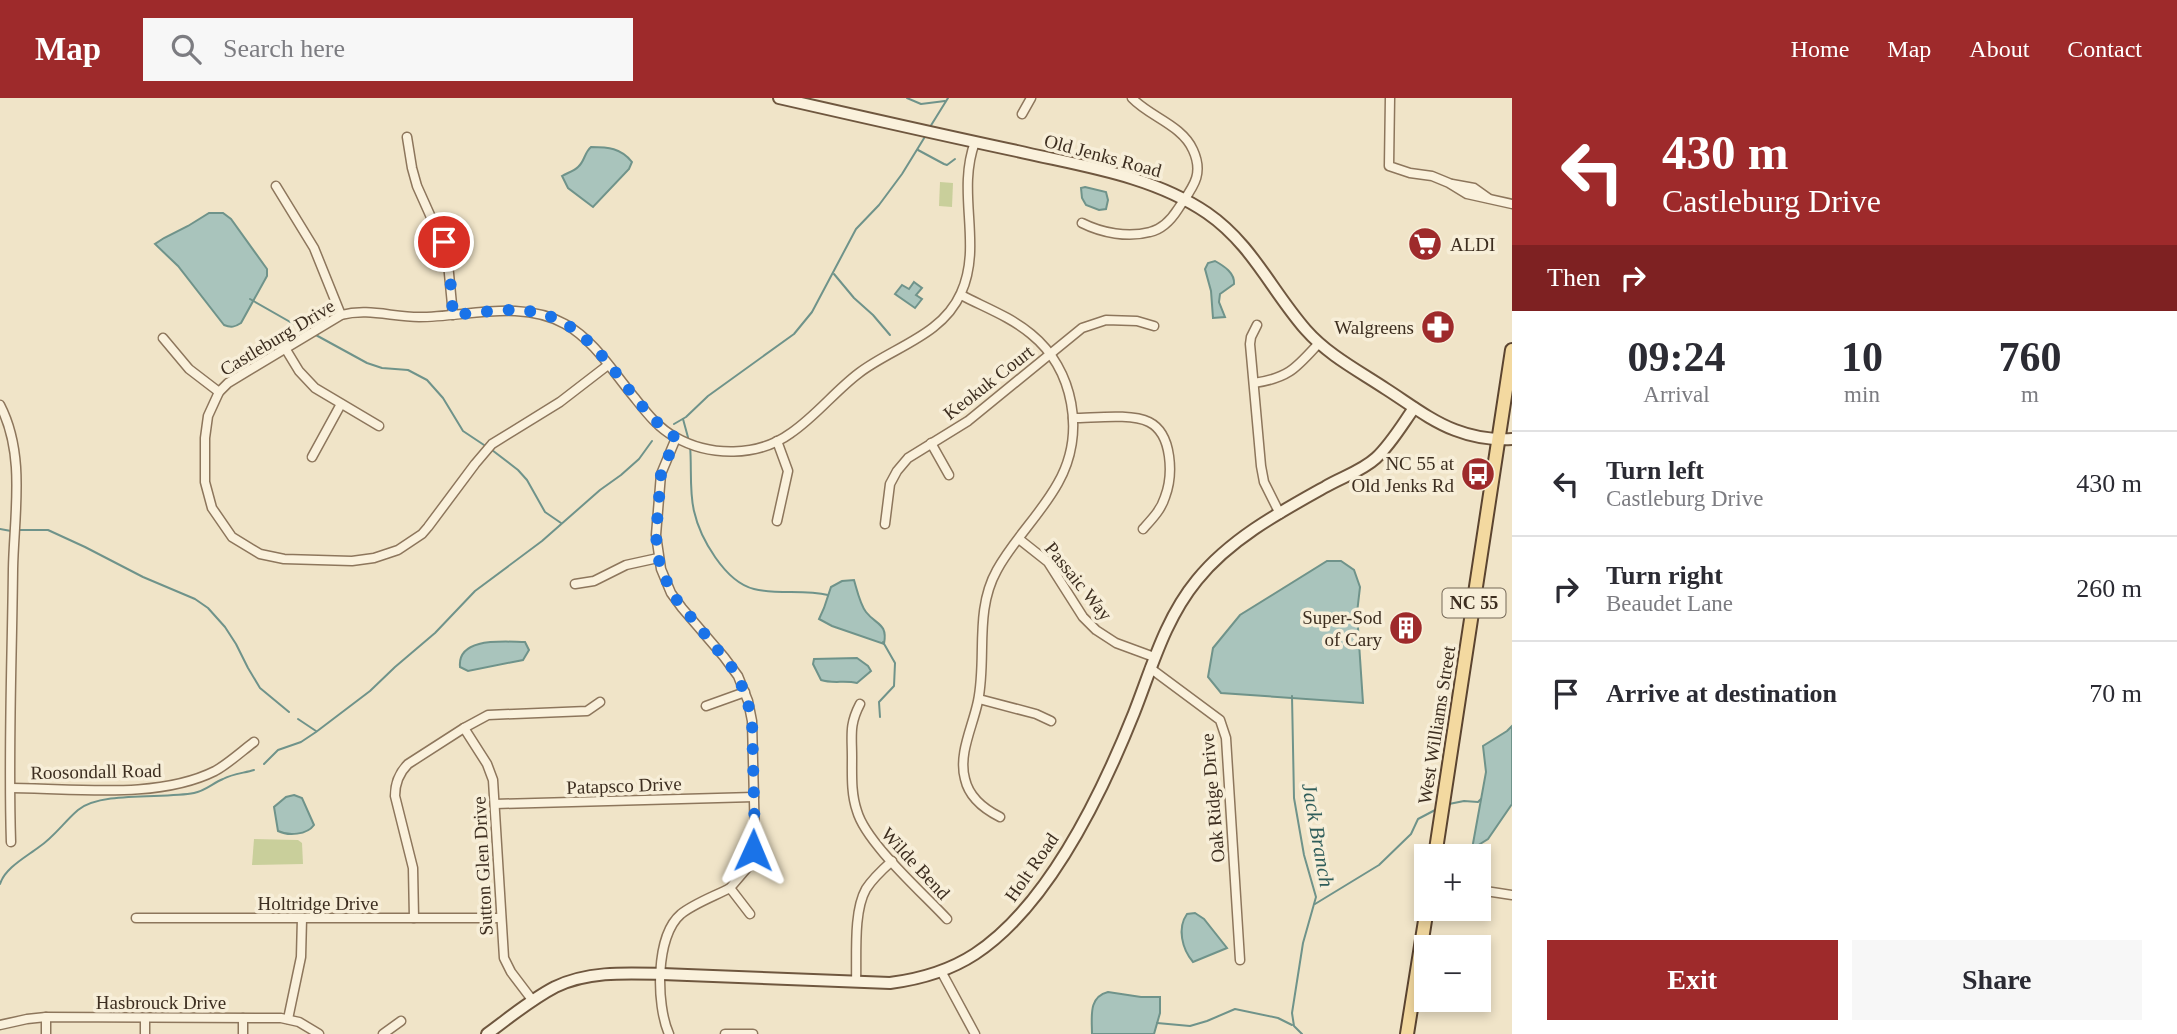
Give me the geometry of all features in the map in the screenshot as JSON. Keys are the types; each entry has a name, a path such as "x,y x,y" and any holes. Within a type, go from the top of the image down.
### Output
{"main road":[{"name":"West Williams Street","path":"1437,844 1512,350"},
{"path":"1407,1034 1425,921"}],"street":[{"name":"Old Jenks Road","path":"779,98 1144,181 1186,200 1208,213 1244,245 1285,303 1319,343 1343,362 1414,408 1454,430 1498,439 1512,439"},
{"path":"1022,114 1031,98"},
{"path":"1083,223 1104,233 1149,233 1163,227 1192,192 1197,166 1193,151 1185,138 1132,98"},
{"path":"1390,98 1389,166 1474,188 1488,198 1512,205"},
{"path":"407,137 417,186 447,253 453,315"},
{"name":"Castleburg Drive","path":"608,365 560,402 492,444 422,534 398,550 363,560 272,557 247,547 232,537 212,508 205,482 205,438 208,416 219,392 239,374 341,315 366,311 412,317 512,310 538,313 565,324 580,334 593,346 659,426 676,438 706,449 729,452 752,449 777,441 792,433 856,375 933,329 949,314 961,295 970,265 966,184 975,142"},
{"path":"276,186 314,248 341,315"},
{"path":"961,295 1029,332 1050,353 1065,381 1073,418 1073,442 1065,471 1051,495 996,571 987,594 982,622 979,699 964,757 964,778 976,800 1000,817"},
{"name":"Keokuk Court","path":"885,524 888,491 897,471 908,458 976,415 1082,328 1098,321 1129,320 1154,326"},
{"path":"1257,325 1251,337 1251,344 1262,474 1280,514"},
{"path":"163,338 190,369 219,392"},
{"path":"1254,383 1285,375 1319,343"},
{"path":"285,348 306,380 315,388 379,426"},
{"path":"312,457 341,404"},
{"path":"0,405 12,432 16,478 11,842"},
{"name":"Holt Road","path":"487,1034 554,988 589,976 626,973 890,983 941,971 975,954 999,936 1037,894 1054,870 1123,740 1152,662 1180,604 1208,567 1227,550 1280,514 1370,463 1387,446 1414,408"},
{"path":"1073,418 1134,418 1150,422 1161,432 1167,452 1168,489 1161,507 1143,529"},
{"path":"669,1034 660,1005 664,944 674,922 682,913 730,888 743,874 751,859 755,840 752,720 745,692 731,666 671,593 658,558 656,535 661,474 676,438"},
{"path":"777,441 788,471 777,521"},
{"path":"931,443 949,475"},
{"name":"Passaic Way","path":"1019,539 1048,562 1083,617 1096,630 1152,662"},
{"path":"575,584 594,580 626,565 658,558"},
{"name":"Oak Ridge Drive","path":"1152,662 1220,720 1226,738 1240,960"},
{"path":"706,706 745,692"},
{"path":"979,699 1051,720"},
{"path":"414,918 413,868 396,803 396,785 408,764 488,715 587,711 600,702"},
{"name":"Wilde Bend","path":"860,704 852,720 854,802 865,830 947,919"},
{"name":"Sutton Glen Drive","path":"464,728 491,772 502,949 506,964 533,1001"},
{"name":"Roosondall Road","path":"11,788 137,790 168,786 216,771 254,742"},
{"name":"Patapsco Drive","path":"495,804 754,797"},
{"path":"856,982 861,901 869,885 892,861"},
{"path":"730,888 750,914"},
{"path":"1491,892 1512,895"},
{"name":"Holtridge Drive","path":"136,918 501,918"},
{"path":"288,1019 301,957 302,918"},
{"path":"941,971 975,1034"},
{"path":"46,1017 46,1034"},
{"name":"Hasbrouck Drive","path":"0,1025 27,1018 46,1017 288,1019 319,1034"},
{"path":"145,1018 145,1034"},
{"path":"243,1018 243,1034"},
{"path":"383,1034 401,1021"},
{"path":"725,1034 753,1034"}],"green space":[{"path":"940,182 953,183 952,207 939,206"},
{"path":"254,839 298,840 302,843 303,864 252,865"}],"water":[{"path":"591,147 614,149 632,162 629,169 593,207 568,188 562,176 578,167"},
{"path":"1081,188 1106,192 1106,209 1099,210 1086,205"},
{"path":"209,213 223,213 231,219 267,269 267,276 241,323 233,327 224,325 178,266 155,244"},
{"path":"1215,261 1231,273 1234,284 1220,294 1219,302 1225,317 1213,318 1211,291 1205,269 1208,263"},
{"path":"914,282 922,288 916,295 922,299 915,308 895,294 902,285 909,289"},
{"path":"1327,561 1341,561 1354,570 1360,587 1357,613 1363,703 1221,693 1208,677 1213,648 1240,615"},
{"path":"854,580 864,609 883,628 884,644 819,619 831,587 842,581"},
{"path":"525,642 529,650 523,660 468,671 460,667 461,657 474,645"},
{"path":"857,658 871,671 857,683 821,680 813,664 814,659"},
{"path":"1512,726 1512,804 1488,839 1480,844 1473,844 1486,772 1483,746"},
{"path":"294,795 302,798 314,825 302,833 282,833 278,831 274,807 286,797"},
{"path":"1195,913 1204,919 1227,948 1193,962 1184,945 1182,926 1187,914"},
{"path":"1108,992 1160,997 1160,1013 1154,1034 1092,1034 1094,1003"}],"waterway":[{"path":"907,98 921,104 945,101"},
{"path":"930,127 948,98"},
{"path":"674,424 794,334 812,312 856,229 879,205 926,135"},
{"path":"918,150 947,165 955,159"},
{"path":"834,274 890,335"},
{"path":"250,299 306,331"},
{"path":"314,334 367,363 382,368 408,370 427,380 443,398 463,431 487,447"},
{"path":"683,419 689,441"},
{"path":"264,764 278,750 301,742 370,691 435,633 475,591 542,541 621,475 639,459 652,441"},
{"path":"690,446 692,495 697,522 715,558 733,578 754,589 828,595"},
{"path":"492,450 518,470 527,480 545,512 561,523"},
{"path":"0,529 11,531"},
{"path":"20,530 48,530 143,577 195,599 208,608 225,627 260,688 289,712"},
{"path":"880,717 879,702 894,686 895,663 883,642"},
{"name":"Jack Branch","path":"1292,696 1294,798 1304,855 1316,897 1303,943 1292,1013 1294,1026 1302,1034"},
{"path":"298,719 316,731"},
{"path":"0,884 11,868 88,804 117,798 194,793 227,777 254,770"},
{"path":"1449,804 1478,802 1481,799"},
{"path":"1315,904 1379,865 1411,834 1418,819 1437,809"},
{"path":"1157,1023 1190,1026 1235,1009 1278,1018 1292,1025"}],"place":[{"name":"ALDI","path":"1425,244"},
{"name":"Walgreens","path":"1438,327"},
{"name":"NC 55 at Old Jenks Rd","path":"1478,474"},
{"name":"Super-Sod of Cary","path":"1406,628"}],"route":[{"path":"444,242 449,262 453,315 526,311 565,324 593,346 647,413 676,438 661,474 656,535 658,558 671,593 731,666 748,701 752,720 753,850"}]}
